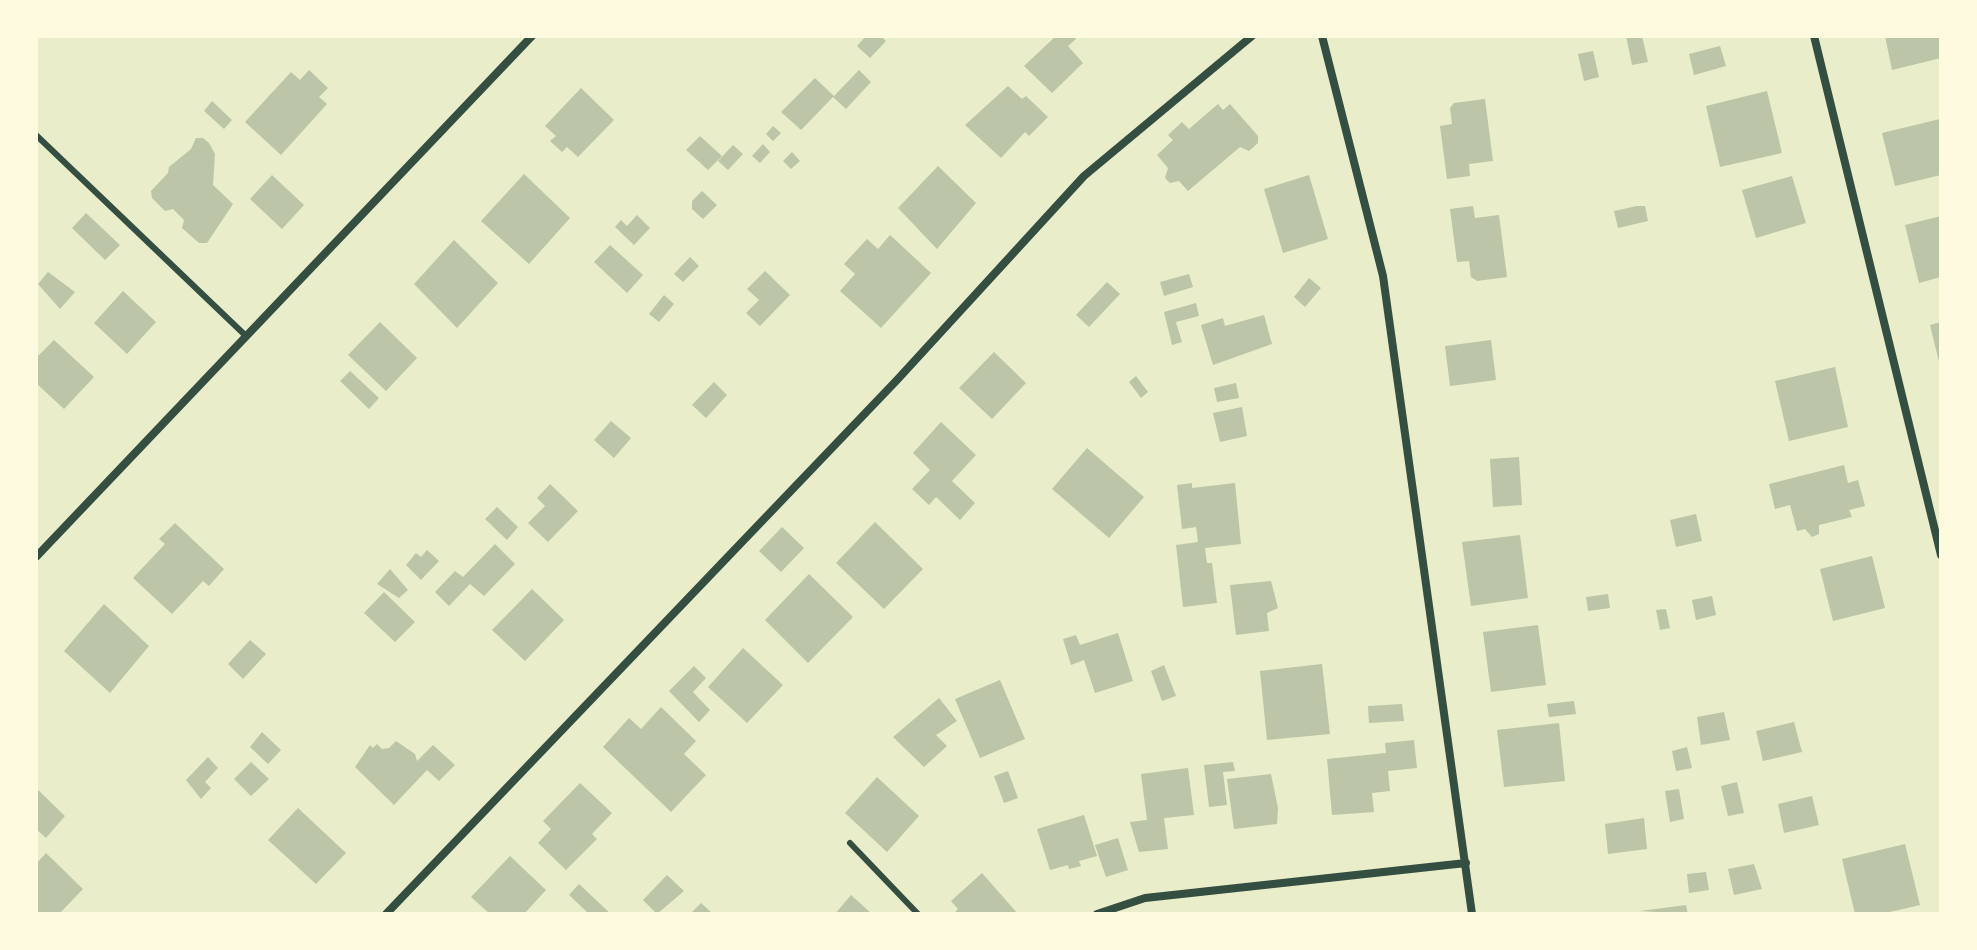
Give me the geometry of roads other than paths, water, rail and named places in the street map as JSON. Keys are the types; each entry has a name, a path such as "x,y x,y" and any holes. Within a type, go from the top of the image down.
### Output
{"street":[{"path":"36,557 532,36"},
{"path":"386,914 897,380 1084,176 1252,36"},
{"path":"1322,36 1383,276 1472,914"},
{"path":"1814,36 1941,555"},
{"path":"1097,914 1145,898 1466,863"}],"lane":[{"path":"36,135 246,336"},
{"path":"850,843 918,914"}]}
